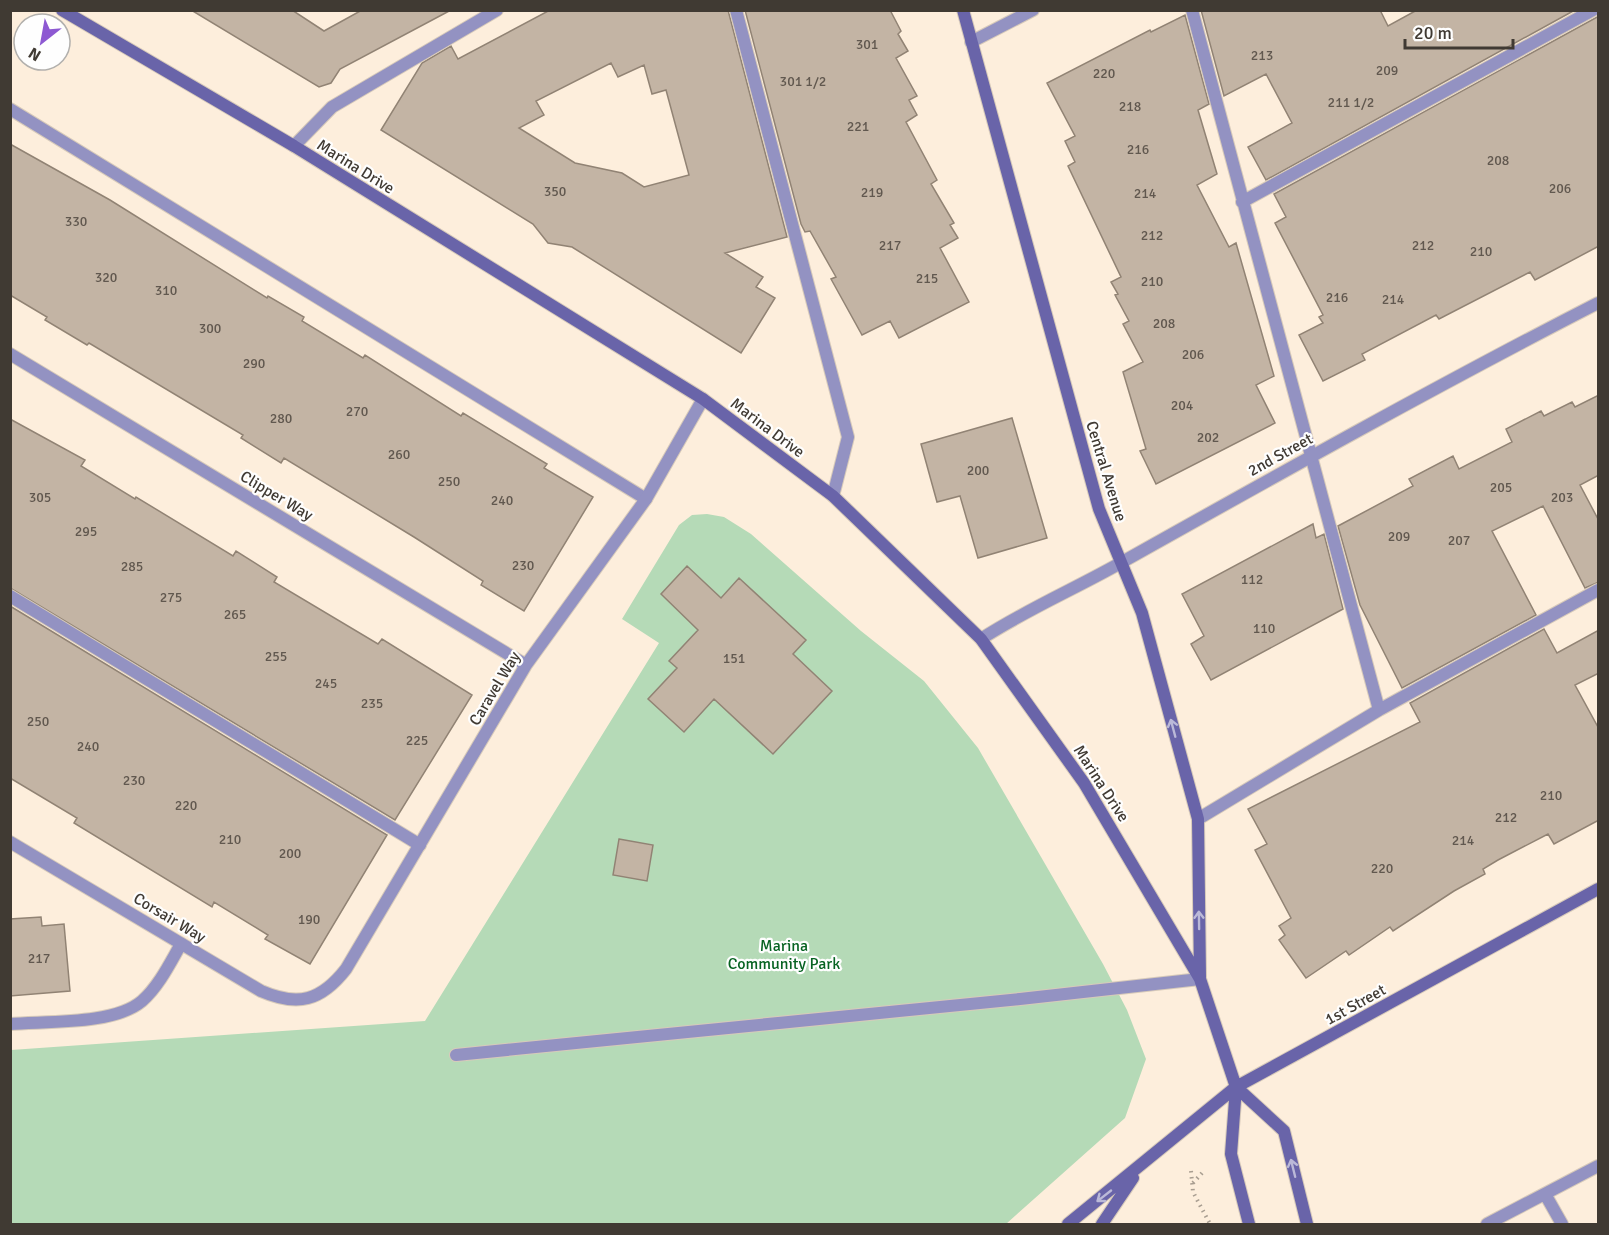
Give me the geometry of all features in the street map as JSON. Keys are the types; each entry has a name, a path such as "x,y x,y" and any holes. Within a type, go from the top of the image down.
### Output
{"main road":[{"name":"Marina Drive","path":"62,10 294,146 703,399 833,496 981,639 1084,783 1200,979 1236,1087 1231,1154 1250,1224"},
{"name":"Central Avenue","path":"963,10 1099,509 1142,613 1198,819 1200,979"},
{"name":"1st Street","path":"1068,1224 1141,1167 1236,1087 1599,889"},
{"name":"Marina Drive","path":"1236,1087 1284,1131 1307,1224"},
{"name":"1st Street","path":"1102,1224 1141,1167"}],"street":[{"path":"294,146 332,107 497,10"},
{"path":"736,10 848,436 833,496"},
{"path":"971,42 1033,10"},
{"path":"1192,10 1379,710"},
{"path":"1242,202 1593,10"},
{"path":"10,109 646,499"},
{"name":"2nd Street","path":"981,639 1017,615 1122,562 1310,457 1597,307"},
{"name":"Clipper Way","path":"10,354 526,665"},
{"name":"Caravel Way","path":"318,996 334,984 346,969 526,665 646,499 703,399"},
{"path":"1198,819 1379,710 1599,590"},
{"path":"10,596 420,844"},
{"name":"Corsair Way","path":"10,842 279,999 299,1000 318,996"},
{"path":"10,1024 108,1017 141,1002 160,979 182,944"},
{"path":"456,1055 1200,979"},
{"path":"1487,1224 1599,1166"},
{"path":"1545,1194 1563,1224"}],"path":[{"path":"1191,1171 1193,1192 1210,1224"},
{"path":"1192,1184 1202,1173"}],"green space":[{"name":"Marina Community Park","path":"707,514 724,517 751,534 861,631 924,681 978,748 1103,964 1127,1010 1146,1059 1125,1118 1006,1224 11,1224 11,1050 425,1021 659,643 622,619 679,525 692,515"}],"building":[{"path":"191,10 292,10 324,31 362,10 451,10 340,69 331,83 319,87"},
{"path":"550,10 728,10 787,237 725,253 763,277 756,287 775,298 741,353 572,247 548,243 533,224 381,130 422,63 451,46 458,59","holes":["611,63 618,77 644,65 652,94 666,90 689,175 644,187 622,173 575,163 519,128 544,115 536,101"]},
{"path":"745,10 890,10 901,31 898,34 908,51 896,58 917,96 909,100 917,115 906,122 937,180 931,184 954,223 950,225 958,238 940,248 969,302 899,338 890,321 862,335 831,279 836,277 810,231 805,232 801,224"},
{"path":"1201,10 1380,10 1388,26 1417,10 1575,10 1266,180 1248,147 1292,123 1266,74 1224,96"},
{"path":"1185,15 1209,104 1198,110 1217,174 1197,185 1229,247 1236,243 1274,376 1256,385 1275,423 1156,484 1140,451 1146,449 1123,372 1143,362 1123,324 1129,321 1115,295 1118,294 1111,282 1121,277 1068,166 1075,162 1065,141 1075,136 1047,83 1150,30 1151,32"},
{"path":"1599,16 1599,246 1535,280 1530,272 1439,319 1436,315 1362,354 1365,360 1323,381 1299,335 1323,323 1319,317 1323,315 1275,223 1286,217 1274,194"},
{"path":"10,144 110,200 267,298 268,296 304,317 302,321 363,358 365,355 461,416 463,413 547,464 544,468 593,497 524,611 481,585 483,581 414,537 284,458 281,463 241,438 243,435 89,343 87,345 45,320 47,317 10,295"},
{"path":"1599,395 1599,475 1580,485 1599,521 1599,582 1585,588 1543,506 1492,531 1536,615 1402,688 1360,605 1338,526 1413,486 1409,479 1453,456 1459,469 1512,442 1506,429 1541,411 1544,416 1572,402 1575,407"},
{"path":"1012,418 1047,538 978,558 960,496 937,502 921,444"},
{"path":"10,419 85,460 81,466 135,499 136,497 233,556 236,551 277,577 274,582 378,644 382,639 472,695 395,820 10,588"},
{"path":"1313,524 1316,538 1324,534 1343,609 1211,680 1191,644 1204,636 1182,594"},
{"path":"687,566 721,598 739,578 806,640 793,654 832,691 773,754 714,699 684,732 648,699 677,668 669,661 698,630 661,594"},
{"path":"10,606 387,835 310,964 265,939 268,935 214,902 212,907 74,823 77,818 10,778"},
{"path":"1544,629 1557,653 1599,630 1599,673 1575,685 1599,729 1599,820 1554,844 1548,834 1498,860 1483,869 1485,874 1454,891 1393,931 1390,927 1349,955 1346,951 1306,978 1279,940 1285,935 1279,926 1291,918 1255,850 1267,844 1248,809 1420,722 1410,703"},
{"path":"619,839 653,845 647,881 613,875"},
{"path":"41,917 42,926 64,924 70,991 10,996 10,919"}]}
